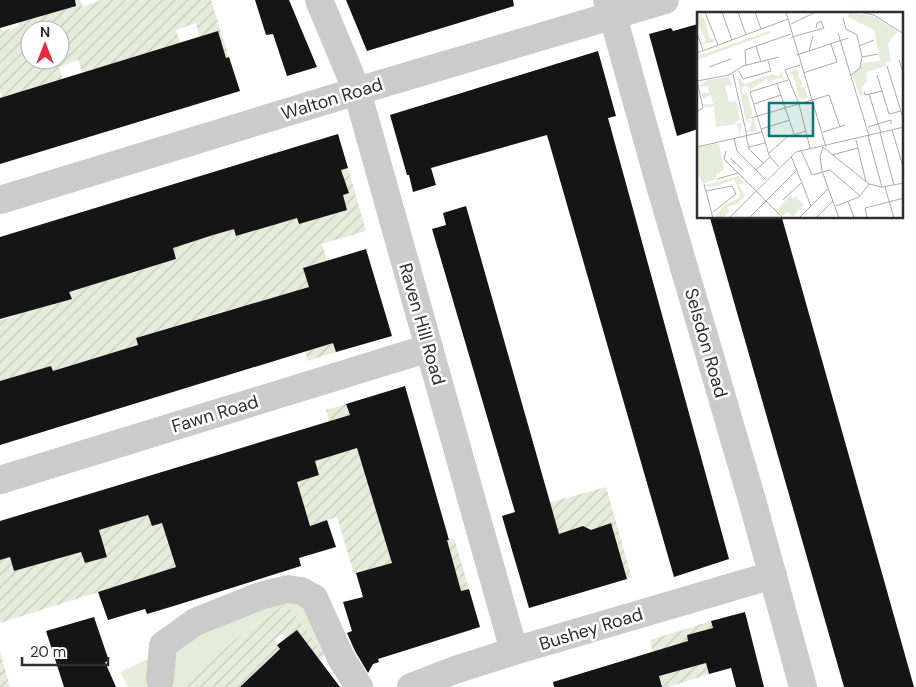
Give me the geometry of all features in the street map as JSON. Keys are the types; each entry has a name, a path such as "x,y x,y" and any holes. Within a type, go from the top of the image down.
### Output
{"street":[{"name":"Raven Hill Road","path":"319,0 357,91 514,652"},
{"name":"Walton Road","path":"0,200 357,91 610,8 665,0"},
{"name":"Selsdon Road","path":"610,8 804,687"},
{"name":"Fawn Road","path":"0,480 430,348"},
{"name":"Bushey Road","path":"411,687 455,670 772,575"},
{"path":"160,679 163,645 195,622 260,596 288,589 301,591 314,598 341,658 359,687"}],"green space":[{"path":"63,0 80,0 83,7 101,0 211,0 229,57 226,58 218,31 200,37 196,23 176,30 189,70 175,44 108,65 116,92 105,95 97,68 82,72 78,60 70,63 70,20 28,20 42,16"},
{"path":"25,12 28,20 20,20 20,70 60,70 71,106 66,108 57,80 29,89 37,116 24,120 16,93 2,97 0,91 0,22 3,31 19,26 15,15"},
{"path":"348,168 366,231 322,244 327,261 303,268 314,304 331,336 336,352 308,361 292,308 282,295 266,299 268,309 241,317 238,307 136,338 139,349 53,371 51,366 12,378 0,390 0,317 1,320 15,316 9,297 71,299 66,280 135,272 176,259 172,247 234,228 237,236 257,230 255,222 294,210 299,224 310,221 306,206 348,193 341,170"},
{"path":"346,404 361,462 402,554 454,538 469,589 461,591 368,570 354,574 337,517 0,623 0,560 10,557 14,571 81,552 85,563 107,556 99,530 148,515 152,526 162,523 164,528 301,497 297,482 319,475 315,461 338,453 326,410"},
{"path":"606,487 632,578 627,579 611,523 591,530 583,526 575,542 528,531 522,510"},
{"path":"281,598 305,608 325,655 286,603 233,641 181,687 171,687 172,652 198,634"},
{"path":"286,603 325,655 319,659 297,630 285,639 282,634 274,640 283,653 271,659 248,679 253,687 181,687 233,641"},
{"path":"711,621 713,628 687,635 695,666 706,663 709,674 669,687 662,687 650,640"},
{"path":"0,651 10,687 0,687"},
{"path":"152,657 152,687 128,687 120,672"}],"building":[{"path":"0,0 75,0 76,6 28,20 20,20 20,22 0,28"},
{"path":"255,0 289,0 317,67 287,76 273,34 266,35"},
{"path":"346,0 513,0 514,6 367,51"},
{"path":"697,24 697,129 677,136 649,34 671,28 673,31"},
{"path":"218,31 226,58 229,57 240,91 0,164 0,98"},
{"path":"598,51 616,116 608,118 729,559 674,577 547,135 431,168 436,185 413,192 390,115"},
{"path":"338,134 348,168 341,170 349,193 343,195 347,210 299,224 297,218 236,236 234,229 213,235 173,248 176,259 69,292 72,299 0,319 0,237"},
{"path":"466,206 559,534 583,526 591,530 611,523 627,579 529,608 502,516 515,512 432,229 446,225 443,213"},
{"path":"710,219 782,219 914,687 844,687"},
{"path":"366,249 392,336 336,352 333,343 0,445 0,381 51,366 53,371 138,345 136,338 309,287 303,268"},
{"path":"405,386 449,540 447,540 461,591 469,589 480,627 378,659 379,662 373,664 368,673 347,633 352,631 343,602 363,597 356,573 392,563 357,448 315,461 319,475 297,482 310,526 327,520 336,547 299,558 301,566 177,605 147,614 145,609 108,620 98,592 176,567 162,523 152,526 148,515 99,530 107,557 85,563 81,552 14,571 10,557 0,560 0,521 350,415 346,404"},
{"path":"745,612 764,687 736,687 731,668 709,674 706,663 659,676 662,687 554,687 553,682 688,641 687,635 713,628 711,621"},
{"path":"94,617 109,661 105,662 116,687 64,687 46,631"},
{"path":"297,630 340,687 240,687 280,649 277,645"}]}
